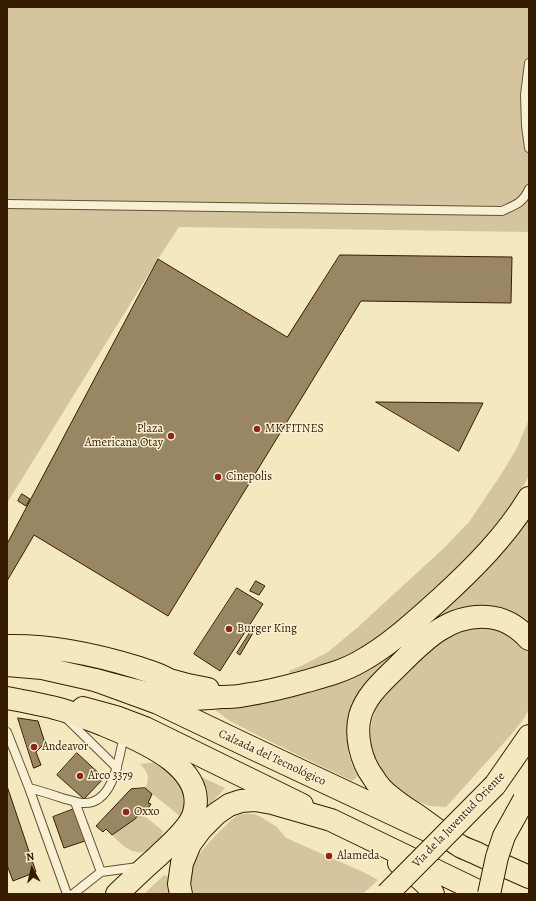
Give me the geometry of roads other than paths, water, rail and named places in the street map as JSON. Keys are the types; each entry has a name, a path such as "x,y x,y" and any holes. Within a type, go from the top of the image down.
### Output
{"main road":[{"path":"95,680 146,693 169,697 205,699 244,696 285,687 331,674 360,662 401,634 454,586 499,540 520,513 529,498"},
{"path":"461,846 389,796 373,777 367,768 360,746 358,735 360,716 368,699 380,685 422,643 443,627 451,623 473,617 495,618 504,620 513,625 522,631 529,639"},
{"path":"7,646 51,648 84,653 146,670 166,679 208,689 234,692 285,687"},
{"name":"Calzada del Tecnológico","path":"7,665 42,668 95,680 158,703 250,748 525,875"},
{"path":"166,679 208,719 250,748"},
{"path":"7,698 71,712 124,734 166,756 176,764 191,783 196,802 188,826 117,894"},
{"path":"7,698 66,704 116,717 138,726 172,741 363,836 484,894"},
{"path":"495,785 529,736"},
{"name":"Via de la Juventud Oriente","path":"387,894 495,785 529,744"},
{"path":"489,894 497,856 504,836 527,796"},
{"path":"181,894 179,884 182,863 190,844 201,829 216,814 229,805 241,800 272,802 331,820"},
{"path":"363,836 416,875 433,894"}],"lane":[{"path":"529,63 525,95 526,126 529,148"},
{"path":"7,204 502,211 518,204 529,189"},
{"path":"55,708 117,768"},
{"path":"7,732 67,894"},
{"path":"29,788 84,804 94,801 104,795 112,782 117,768 124,734"},
{"path":"75,802 101,872"},
{"path":"73,894 101,872 146,866"}],"place":[{"name":"MK FITNES","path":"257,429"},
{"name":"Plaza Americana Otay","path":"171,436"},
{"name":"Cinepolis","path":"218,477"},
{"name":"Burger King","path":"229,629"},
{"name":"Andeavor","path":"34,747"},
{"name":"Arco 3379","path":"80,776"},
{"name":"Oxxo","path":"126,812"},
{"name":"Alameda","path":"329,856"}]}
